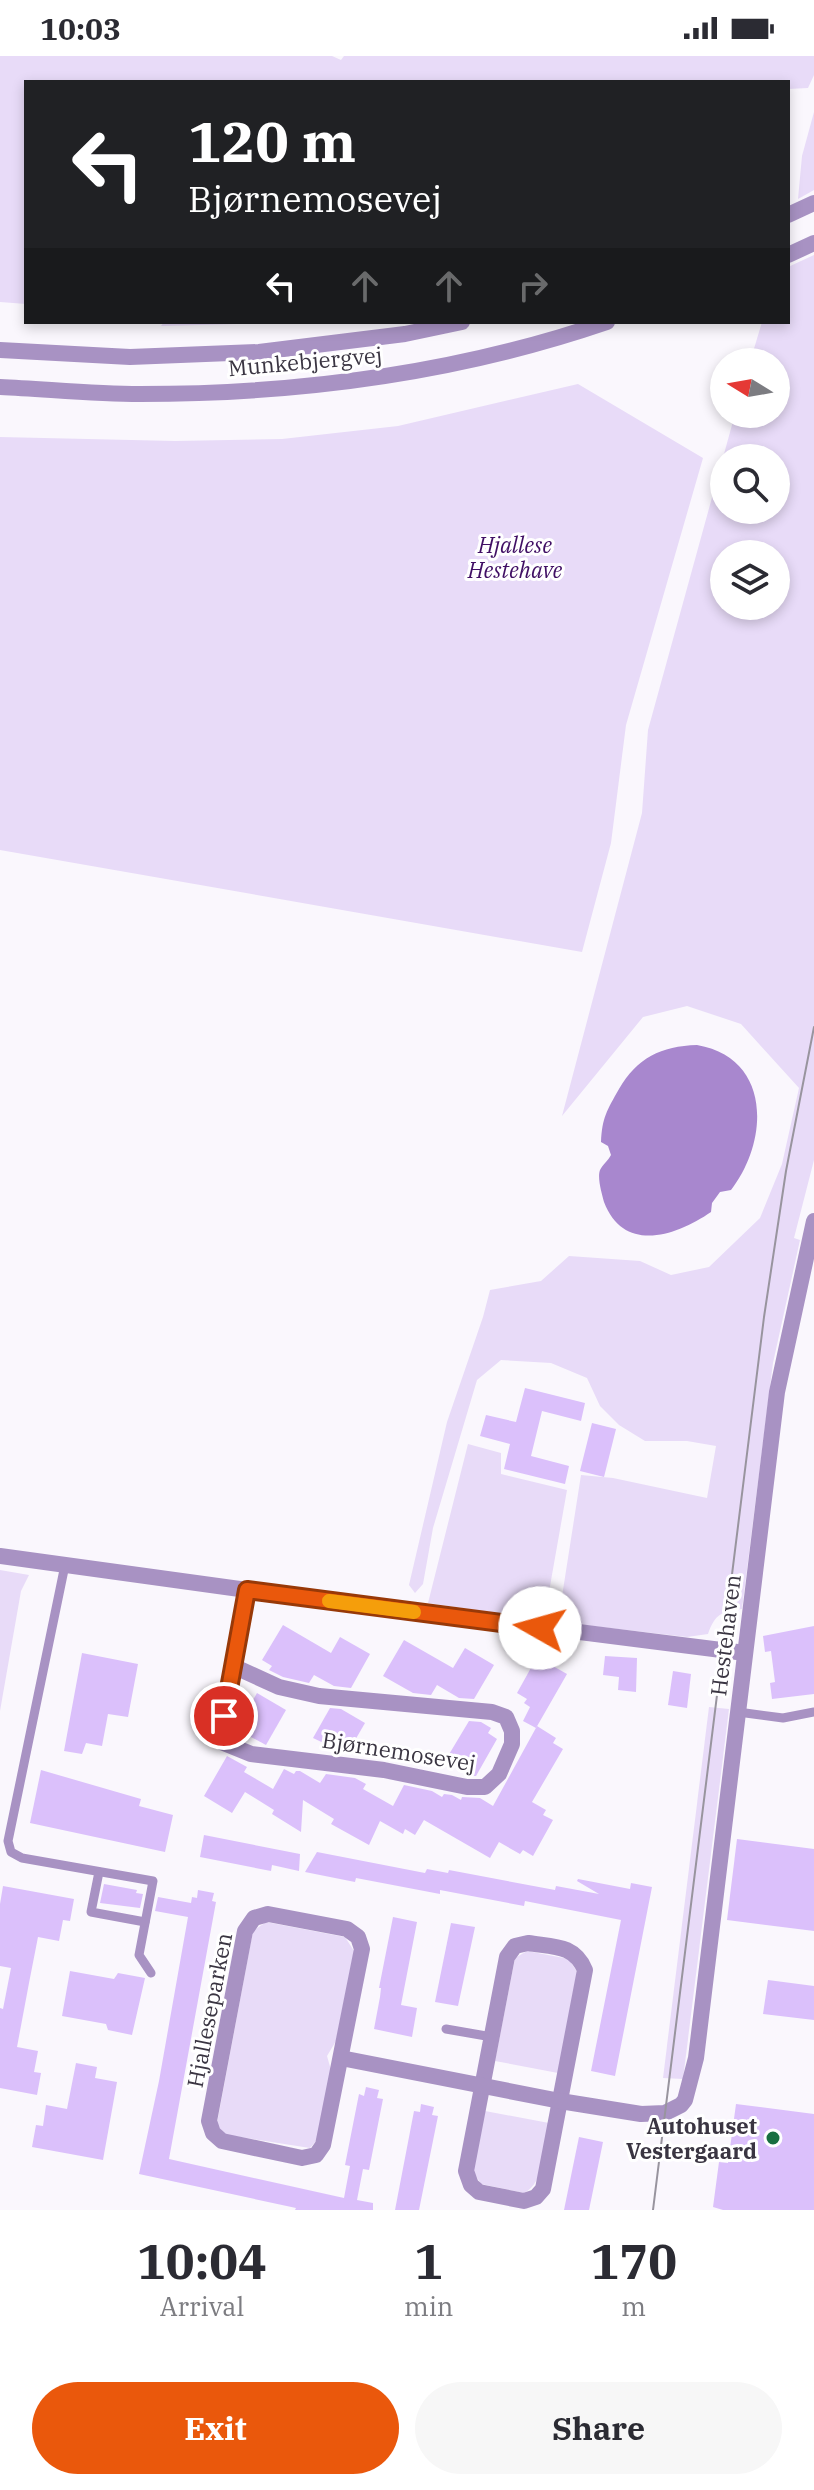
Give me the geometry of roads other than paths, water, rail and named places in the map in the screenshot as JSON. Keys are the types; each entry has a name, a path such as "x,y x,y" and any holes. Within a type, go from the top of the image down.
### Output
{"street":[{"path":"790,214 814,203"},
{"path":"790,254 814,243"},
{"name":"Munkebjergvej","path":"0,350 130,357 259,352 405,334 452,324"},
{"name":"Munkebjergvej","path":"0,387 140,394 301,387 410,373 557,339 601,324"},
{"name":"Hestehaven","path":"560,2101 641,2114 665,2113 685,2100 696,2058 777,1392 814,1221"},
{"path":"0,1556 745,1653"},
{"name":"Bjørnemosevej","path":"233,1666 279,1687 319,1696 492,1712 506,1717 512,1731 512,1744 499,1774 485,1787 467,1787 384,1770 251,1754 219,1741 247,1590"},
{"name":"Hjalleseparken","path":"268,1914 347,1929 358,1937 362,1949 341,2058 323,2145 316,2155 302,2158 222,2141 213,2133 209,2121 245,1931 254,1918 268,1914"},
{"path":"528,1943 571,1950 580,1958 585,1970 543,2189 536,2197 524,2201 479,2192 471,2185 466,2171 492,2037 507,1957 515,1946 528,1943"},
{"path":"341,2058 560,2101"}],"lane":[{"path":"65,1565 8,1841 11,1852 22,1858 153,1881 139,1955 151,1973"},
{"path":"738,1712 783,1718 814,1712"},
{"path":"99,1872 91,1912 145,1922"},
{"path":"446,2029 492,2037"}],"tram line":[{"path":"653,2210 764,1317 786,1171 814,1027"}],"place":[{"name":"Autohuset Vestergaard","path":"773,2138"}],"park label":[{"name":"Hjallese Hestehave","path":"515,556"}]}
